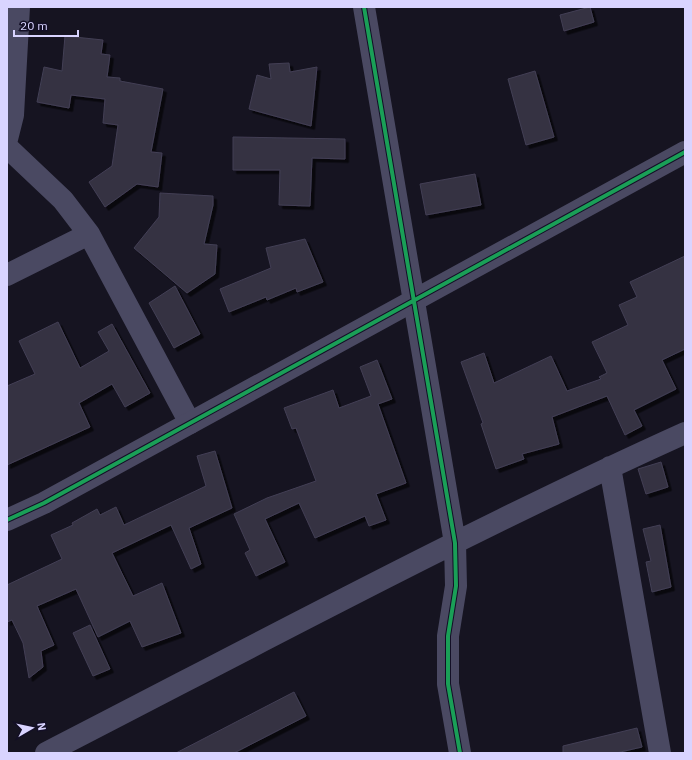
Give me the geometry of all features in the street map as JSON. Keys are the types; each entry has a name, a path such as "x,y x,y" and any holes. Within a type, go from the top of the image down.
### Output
{"street":[{"path":"7,140 13,114 19,7"},
{"path":"364,7 455,543 456,586 448,636 448,684 460,753"},
{"path":"7,146 63,200 89,234 190,423"},
{"path":"7,520 44,503 685,152"},
{"path":"7,275 89,234"},
{"path":"46,753 455,543 610,467 685,433"},
{"path":"610,467 660,753"}],"building":[{"path":"590,7 594,22 564,31 560,15"},
{"path":"65,36 103,40 101,54 110,55 107,77 120,78 120,81 163,89 151,152 162,153 158,187 137,184 105,207 89,182 112,166 118,125 103,123 105,99 71,95 69,108 37,102 44,67 62,71"},
{"path":"289,63 290,72 317,67 311,126 249,109 257,75 271,79 269,64"},
{"path":"535,71 554,137 526,145 508,79"},
{"path":"233,137 345,139 345,159 312,158 310,206 279,205 280,170 233,170"},
{"path":"475,174 481,205 426,215 420,184"},
{"path":"160,193 213,196 213,205 204,244 217,245 215,274 187,293 134,248 159,217"},
{"path":"305,239 323,282 297,292 296,288 267,300 266,297 229,312 220,289 271,268 266,248"},
{"path":"685,256 685,349 662,360 676,389 634,410 642,426 625,435 607,396 552,417 559,444 522,454 524,459 496,469 481,424 483,423 461,362 484,353 494,383 551,356 567,391 601,379 599,377 607,373 592,342 628,325 619,305 637,297 630,282"},
{"path":"175,286 200,334 174,348 149,303"},
{"path":"58,322 80,368 109,351 98,332 112,324 150,393 125,407 112,384 79,403 90,427 7,465 7,386 35,374 19,341"},
{"path":"377,360 392,399 378,404 406,483 376,494 386,520 369,526 365,516 315,538 299,503 265,519 285,562 256,576 245,553 250,550 234,514 267,498 316,481 296,428 292,429 284,408 333,390 339,408 371,396 360,367"},
{"path":"215,451 232,508 189,528 201,564 191,569 171,525 112,553 133,596 162,583 181,633 142,647 130,621 98,637 76,589 37,606 54,645 41,651 43,667 29,678 23,643 12,620 7,622 7,585 62,559 51,535 73,525 72,523 97,509 100,515 116,507 124,525 206,486 197,456"},
{"path":"661,462 668,487 646,494 638,469"},
{"path":"660,525 671,587 652,592 646,562 651,561 643,529"},
{"path":"90,625 110,669 93,676 73,633"},
{"path":"294,692 306,716 234,753 176,753"},
{"path":"637,728 642,747 616,753 563,753 563,746"}],"cycle path":[{"path":"364,7 455,543 456,586 448,636 448,684 460,753"},
{"path":"7,520 44,503 685,152"}]}
